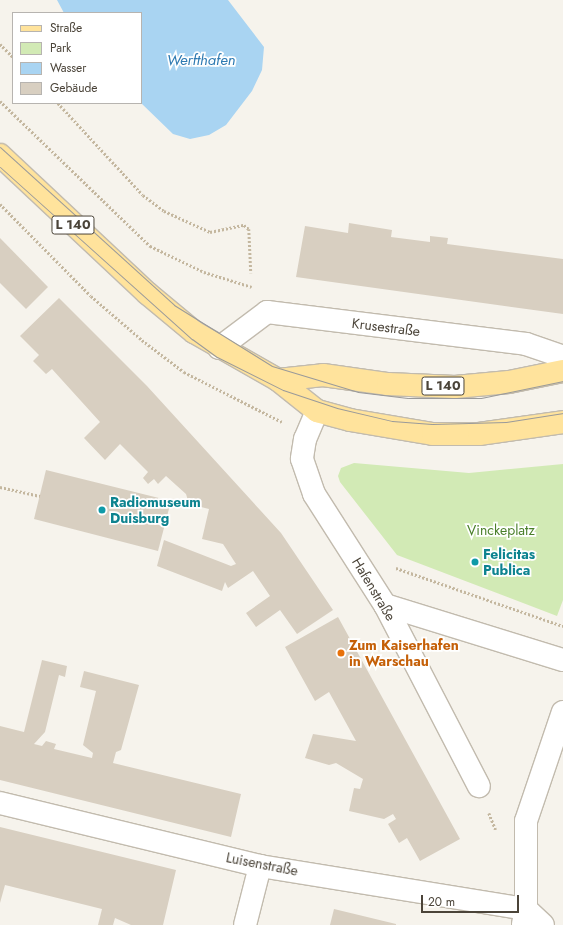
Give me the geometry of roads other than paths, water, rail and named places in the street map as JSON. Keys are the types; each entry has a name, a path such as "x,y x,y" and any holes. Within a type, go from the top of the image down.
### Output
{"main road":[{"name":"L 140","path":"0,155 147,293 219,348 278,380 317,411 350,420 433,434 479,434 563,422"},
{"name":"L 140","path":"278,380 323,375 388,384 455,387 509,382 563,371"}],"street":[{"name":"Krusestraße","path":"219,348 267,312 526,344 563,357"},
{"name":"Hafenstraße","path":"317,411 305,439 302,459 314,494 385,605 479,786"},
{"path":"385,605 563,660"},
{"path":"543,925 525,917 526,821 563,712"},
{"name":"Luisenstraße","path":"0,803 260,866 525,917"},
{"path":"245,925 260,866"}],"water":[{"name":"Werfthafen","path":"57,0 228,0 264,47 262,70 252,91 226,125 209,135 190,139 173,134 142,104 142,12 63,12"}],"tram line":[{"path":"0,147 174,305 272,366 358,392 408,398 481,398 563,381"},
{"path":"0,167 192,339 217,357 283,390 337,408 392,421 432,424 506,422 563,413"}],"place":[{"name":"Radiomuseum Duisburg","path":"102,510"},
{"name":"Felicitas Publica","path":"475,562"},
{"name":"Zum Kaiserhafen in Warschau","path":"341,653"}],"park label":[{"name":"Vinckeplatz","path":"501,530"}]}
